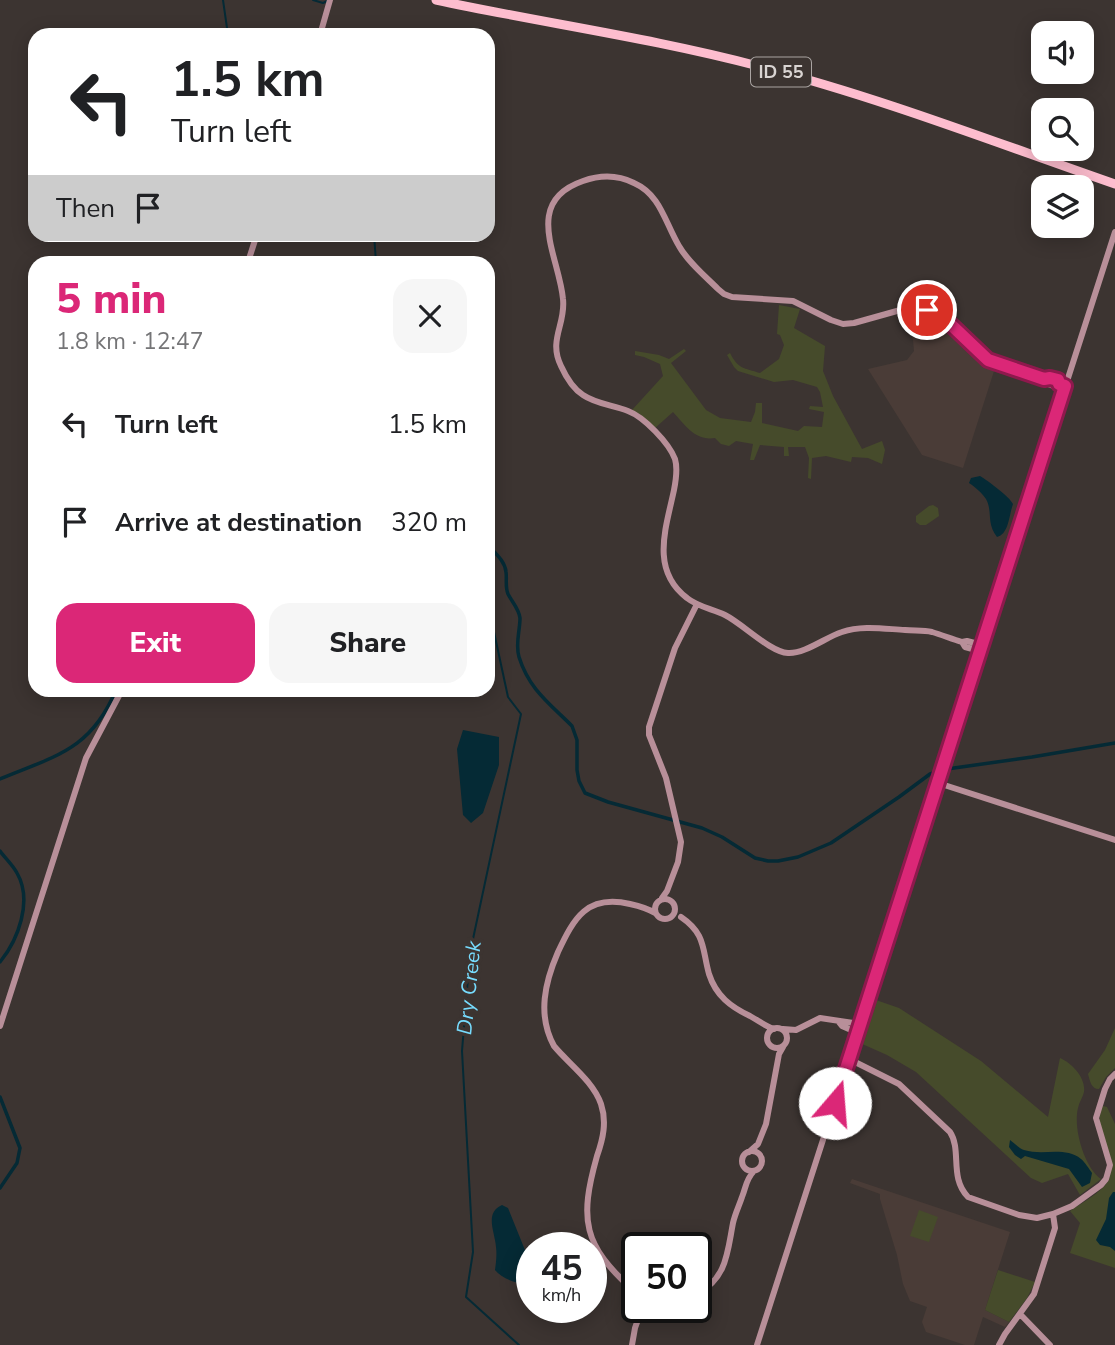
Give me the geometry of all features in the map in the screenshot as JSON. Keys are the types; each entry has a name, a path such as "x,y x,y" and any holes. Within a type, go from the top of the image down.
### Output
{"highway":[{"name":"ID 55","path":"436,0 677,46 779,71 878,102 1115,184"}],"street":[{"path":"322,28 330,0"},
{"path":"981,648 967,641 962,642 931,632 863,628 843,631 801,650 785,652 774,648 727,616 687,598 673,584 664,562 663,542 676,477 676,461 670,450 637,415 580,393 570,382 557,358 555,339 564,302 548,231 548,215 563,191 594,177 614,177 634,183 656,201 680,248 724,294 793,301 843,324 904,309 927,310 945,319 988,360 1044,379 1058,380 1062,385"},
{"path":"757,1345 981,648 1062,385 1115,232"},
{"path":"655,912 655,905 667,891 680,854 681,842 666,778 649,735 649,727 675,648 697,604"},
{"path":"0,1026 86,758 118,697"},
{"path":"938,781 1115,840"},
{"path":"667,891 675,909 703,943 710,976 718,993 730,1005 763,1025 774,1029 796,1030"},
{"path":"647,908 659,900 671,900"},
{"path":"621,1277 608,1265 589,1230 587,1198 604,1133 603,1113 597,1095 550,1038 546,1023 547,981 569,929 580,913 599,903 621,902 647,908 662,919 681,917"},
{"path":"671,917 675,909"},
{"path":"747,1178 743,1156 758,1144 766,1124 779,1054 788,1040 796,1030 820,1018 860,1024"},
{"path":"838,1021 842,1026 858,1033"},
{"path":"763,1025 768,1043 779,1061"},
{"path":"768,1036 774,1029"},
{"path":"783,1030 788,1040"},
{"path":"773,1048 783,1047"},
{"path":"849,1059 900,1084 950,1132 954,1140 958,1180 968,1197 1028,1217 1053,1214 1072,1206 1106,1179 1109,1158 1096,1118 1105,1089 1115,1074"},
{"path":"712,1284 722,1271 729,1250 734,1221 747,1178 761,1166 758,1144"},
{"path":"749,1152 760,1155"},
{"path":"745,1169 754,1171"},
{"path":"999,1345 1034,1294 1039,1282 1055,1228 1053,1214"},
{"path":"1020,1314 1050,1345"},
{"path":"632,1345 637,1323"}],"shaded area":[{"path":"919,313 940,322 982,361 995,368 963,468 922,455 868,369 907,360 914,351 905,314"},
{"path":"852,1179 1010,1232 985,1310 1009,1322 1005,1327 983,1317 974,1345 965,1345 926,1332 922,1322 927,1307 910,1301 903,1284 880,1194 850,1183"}],"green space":[{"path":"779,305 800,309 794,328 825,346 823,371 833,396 862,449 882,441 885,450 882,464 868,458 852,457 851,462 826,456 812,458 811,479 808,478 809,458 805,447 788,447 789,456 784,456 784,447 760,445 754,460 750,460 753,444 736,441 729,446 721,444 715,438 696,435 673,412 655,428 632,410 663,376 660,364 635,355 635,351 669,359 684,349 686,351 671,363 706,410 720,418 751,422 756,403 762,403 762,423 798,431 804,426 822,427 824,412 809,409 810,406 823,407 817,387 793,380 774,382 738,371 727,355 730,353 742,367 760,373 779,359 784,345 777,334"},
{"path":"929,506 938,508 939,516 926,525 920,525 916,522 916,516"},
{"path":"873,999 899,1008 981,1061 1048,1117 1060,1058 1069,1063 1080,1076 1084,1087 1077,1116 1081,1146 1090,1166 1101,1179 1080,1195 1068,1174 1042,1183 1031,1178 916,1072 860,1043"},
{"path":"1115,1028 1115,1068 1099,1089 1096,1089 1088,1074 1105,1050"},
{"path":"1103,1106 1107,1107 1115,1124 1115,1268 1070,1253 1080,1223 1070,1211 1097,1193 1109,1180 1109,1162 1100,1124"},
{"path":"919,1210 938,1217 929,1242 910,1236"},
{"path":"998,1270 1035,1282 1009,1322 985,1310"}],"water":[{"path":"980,476 1013,504 1006,528 997,537 986,499 969,483 971,478"},
{"path":"463,730 499,737 499,765 483,813 471,823 463,815 457,749"},
{"path":"1010,1140 1018,1147 1031,1152 1075,1155 1092,1173 1090,1183 1082,1187 1069,1169 1025,1156 1021,1159 1009,1147"},
{"path":"1113,1192 1115,1251 1100,1245 1096,1240 1106,1219 1109,1198"},
{"path":"502,1205 508,1208 518,1232 516,1283 495,1270 496,1250 492,1218 497,1208"}],"waterway":[{"name":"Dry Creek","path":"223,0 227,28"},
{"path":"313,0 323,3 327,1"},
{"name":"Dry Creek","path":"375,242 376,256"},
{"path":"495,553 504,564 507,591 519,615 517,647 523,668 541,695 572,726 577,740 579,781 585,793 702,828 755,858 778,861 798,857 831,843 930,774 947,769 1115,743"},
{"name":"Dry Creek","path":"495,637 508,697 521,714 470,953 462,1051 473,1252 466,1297 519,1345"},
{"path":"0,779 54,757 83,738 95,726 112,697"},
{"path":"0,851 17,873 24,896 18,932 0,962"},
{"path":"0,1097 20,1148 17,1163 0,1188"}],"route":[{"path":"835,1103 1065,386 1059,384 1058,380 1044,379 988,360 945,319 927,310"}]}
